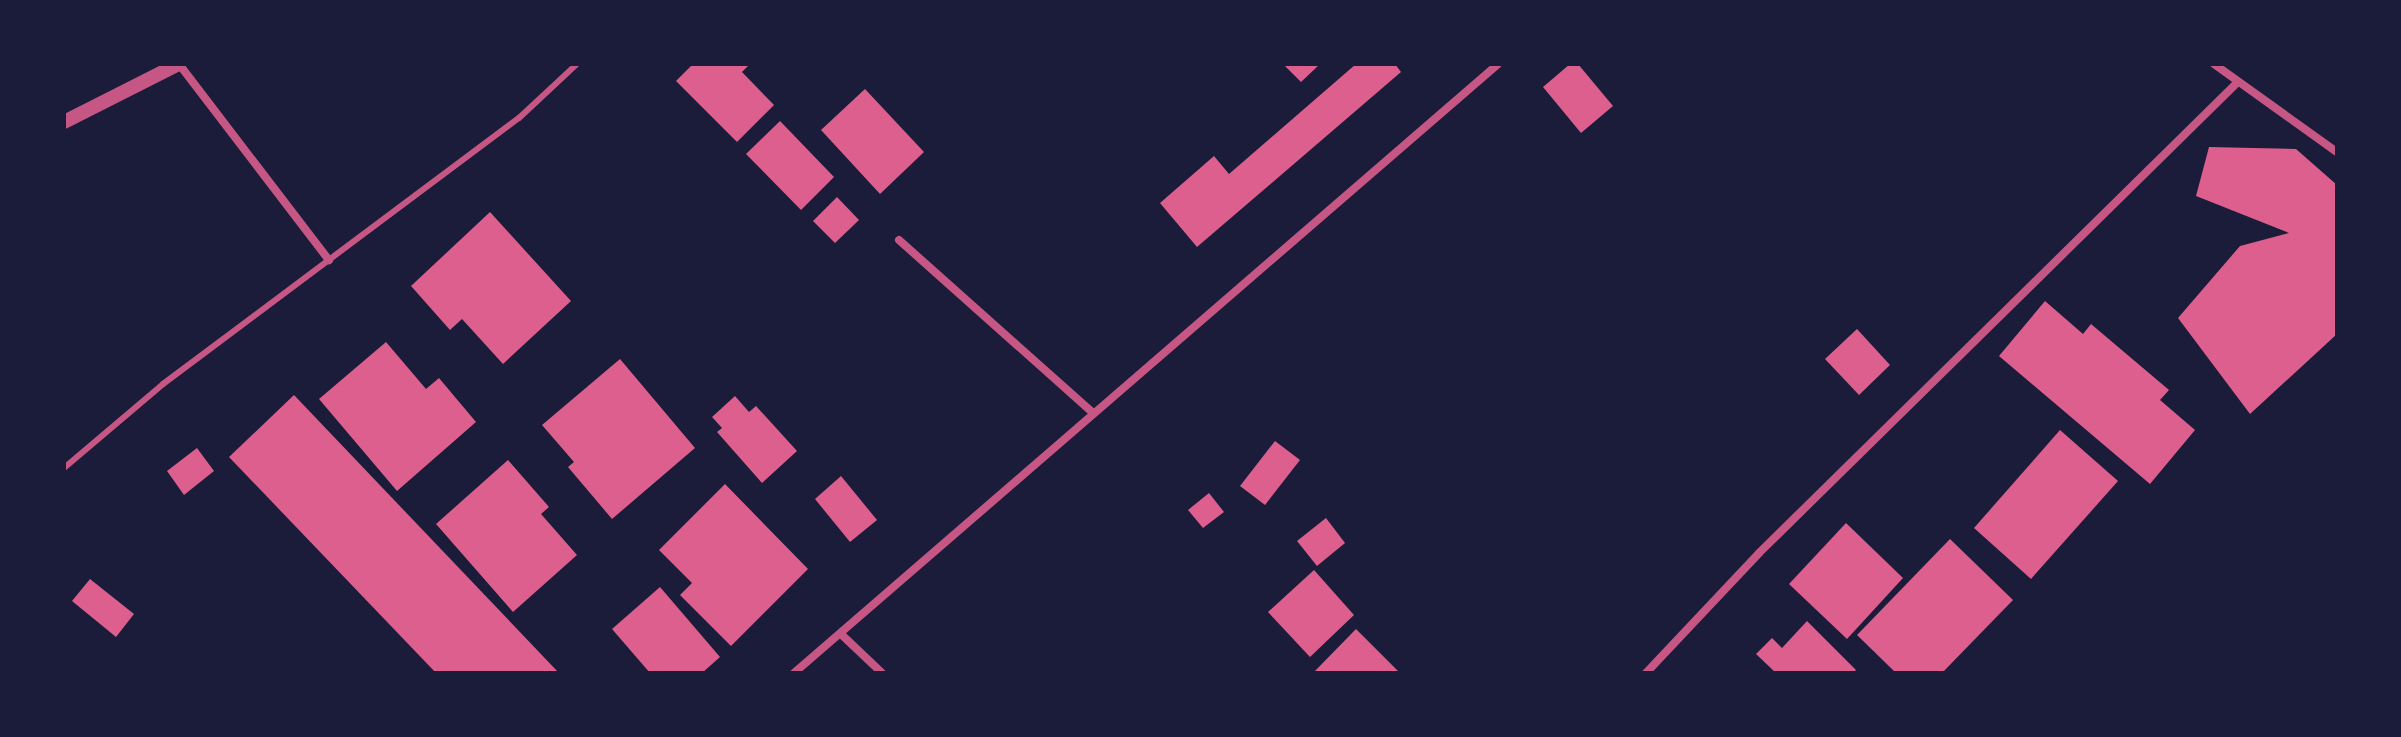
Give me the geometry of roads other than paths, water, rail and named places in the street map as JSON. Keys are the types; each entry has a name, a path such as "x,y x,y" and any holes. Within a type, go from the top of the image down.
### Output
{"street":[{"path":"64,122 179,64 329,260"},
{"path":"794,673 842,635 1093,413 1498,64"},
{"path":"2214,64 2337,152"},
{"path":"1646,673 1770,542 2237,83"},
{"path":"899,240 1093,413"},
{"path":"842,635 882,673"}],"lane":[{"path":"64,468 163,384 519,118 577,64"}]}
